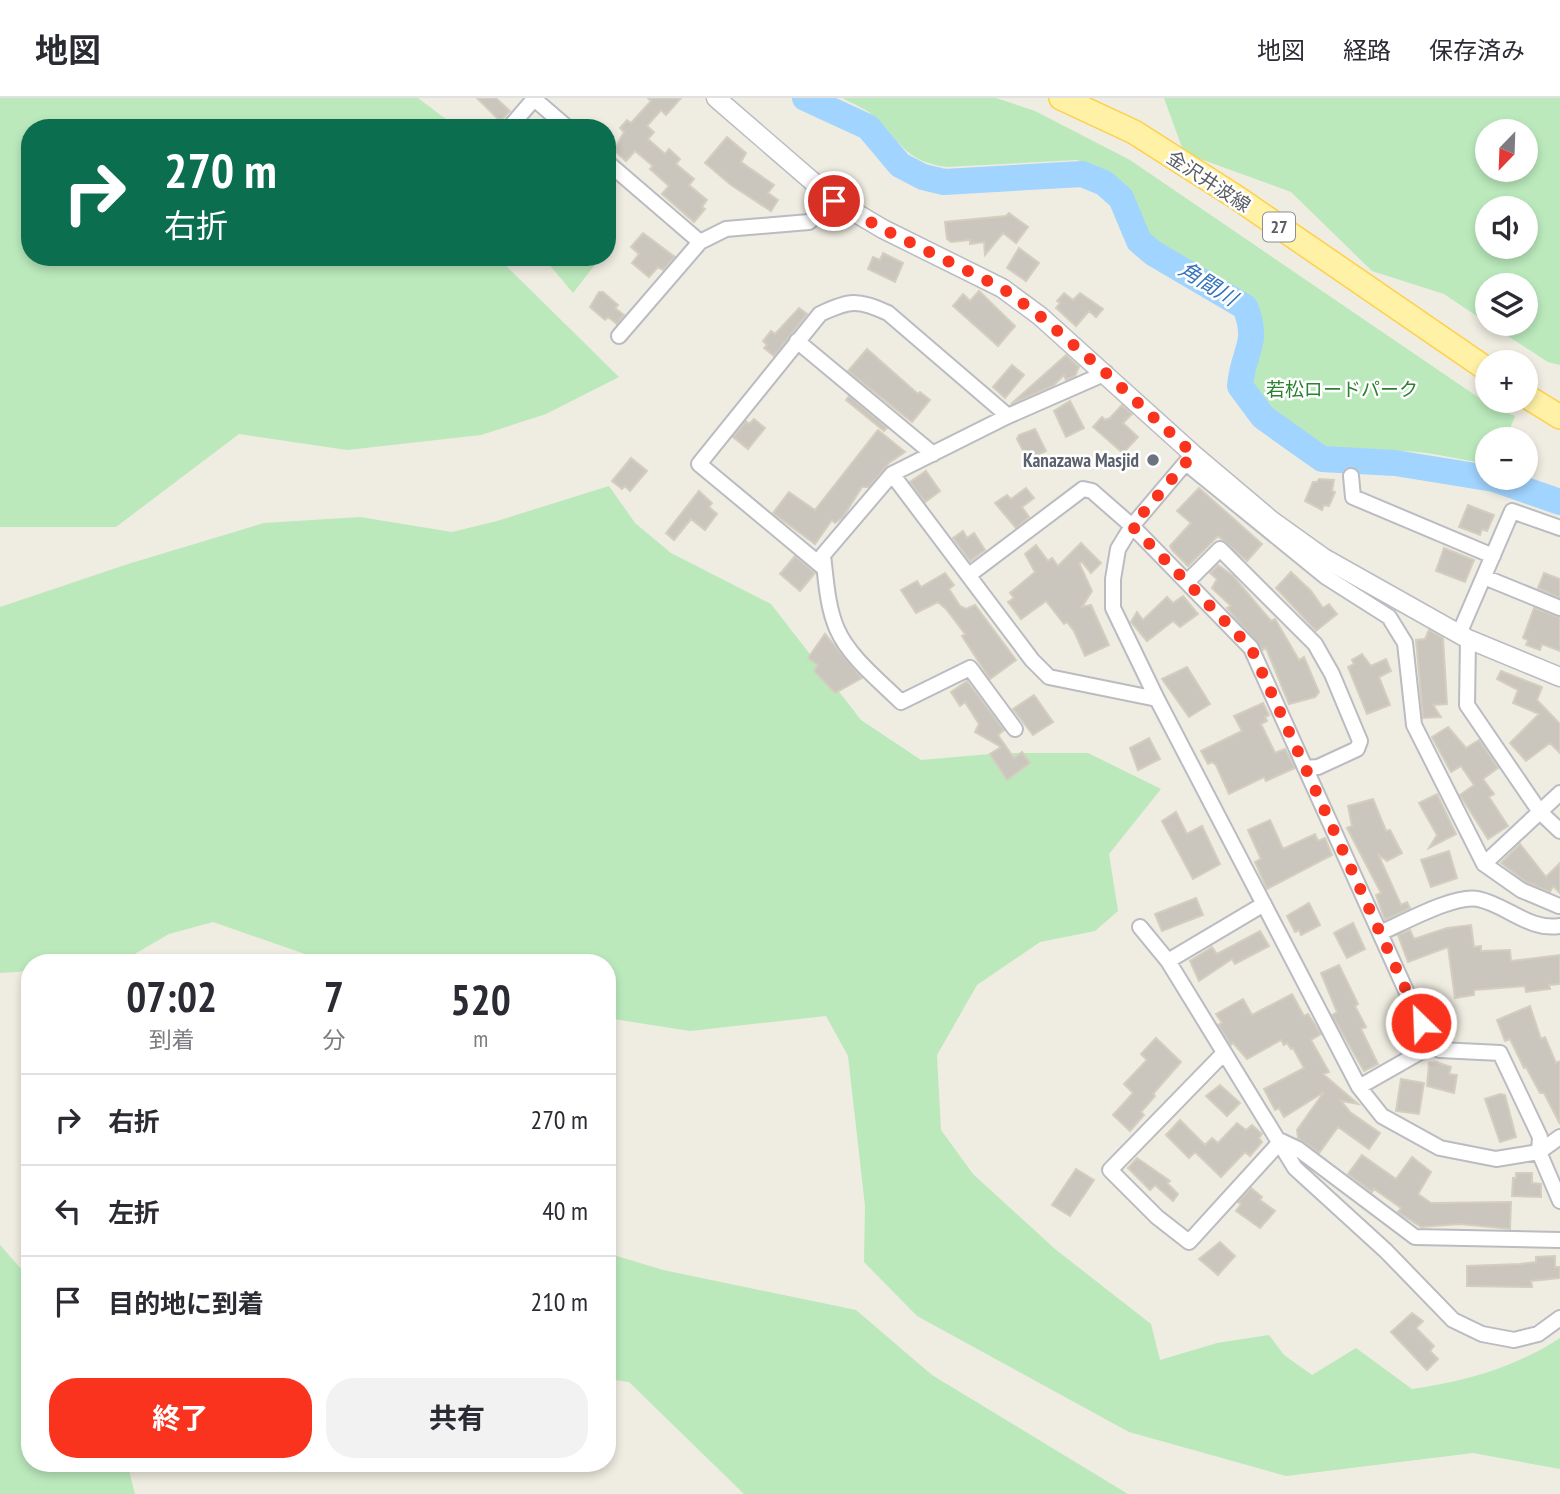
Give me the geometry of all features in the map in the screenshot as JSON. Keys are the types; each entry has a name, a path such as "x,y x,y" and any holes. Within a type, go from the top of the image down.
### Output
{"main road":[{"name":"金沢井波線","path":"1061,98 1134,132 1202,175 1475,361"},
{"path":"1538,403 1560,417"}],"street":[{"path":"716,98 834,201 883,229 1002,288 1040,316 1106,373 1189,459 1326,578 1389,617 1405,643 1414,726 1484,864 1521,890 1559,906"},
{"path":"516,119 533,99 557,119"},
{"path":"616,170 699,242"},
{"path":"619,336 699,242 726,229 809,222 834,201"},
{"path":"824,568 699,464 820,314 842,303 864,302 888,313 1008,416"},
{"path":"797,341 933,454"},
{"path":"1015,729 970,668 901,702 866,668 838,632 831,611 823,555 892,474 1008,416 1106,373"},
{"path":"1189,459 1132,526 1118,550 1113,579 1113,608 1157,699 1359,1087 1382,1116 1440,1148 1496,1158 1539,1152 1560,1137"},
{"path":"1189,459 1324,558 1464,636 1560,677"},
{"path":"892,474 1032,660 1049,677 1157,699"},
{"path":"1351,475 1353,497 1493,556"},
{"path":"969,575 1083,489 1092,491 1132,526 1251,648 1432,1046"},
{"path":"1560,528 1512,511 1484,577 1464,636 1467,705 1540,812 1560,831"},
{"path":"1187,582 1220,549 1315,644 1332,674 1360,741 1357,749 1318,767 1305,768"},
{"path":"1484,577 1560,608"},
{"path":"1484,864 1560,793"},
{"path":"1380,933 1460,900 1478,899 1533,924 1548,928 1560,926"},
{"path":"1168,961 1264,904"},
{"path":"1140,927 1168,961 1295,1168 1386,1251 1453,1320 1482,1334 1514,1340 1538,1334 1560,1318"},
{"path":"1359,1087 1432,1046 1451,1051 1500,1053 1540,1137 1539,1152 1560,1201"},
{"path":"1223,1054 1110,1170 1157,1217 1189,1242 1281,1142"},
{"path":"1281,1142 1298,1149 1415,1237 1560,1240"}],"green space":[{"path":"0,98 418,98 446,119 21,119 21,266 506,266 619,377 546,414 481,435 347,450 239,434 116,527 0,527"},
{"name":"若松ロードパーク","path":"842,98 996,98 1035,111 1130,160 1475,395 1475,413 1508,413 1515,416 1511,427 1475,427 1475,461 1408,451 1383,452 1345,462 1316,456 1271,423 1240,386 1242,364 1253,334 1245,307 1150,235 1126,187 1106,171 1077,160 947,167 934,165 906,150 864,109"},
{"path":"1164,98 1560,98 1560,365 1548,362 1538,356 1538,350 1529,350 1508,336 1538,336 1538,273 1475,273 1475,315 1444,294 1372,271 1291,192 1184,153"},
{"path":"550,266 594,266 573,293"},
{"path":"609,486 635,523 671,553 771,604 861,720 921,760 1002,753 1088,753 1161,789 1109,854 1118,911 1095,931 1040,942 977,985 937,1055 941,1130 973,1174 1055,1249 1151,1324 1160,1360 1217,1343 1269,1335 1284,1355 1312,1375 1356,1348 1412,1389 1489,1372 1526,1357 1560,1338 1560,1469 1473,1453 1286,1476 1129,1432 917,1316 864,1262 865,1206 848,1056 826,1016 690,1031 616,1019 616,954 305,954 213,922 169,934 135,954 21,954 21,972 0,973 0,607 128,564 264,523 360,517 452,532"},
{"path":"0,1245 21,1269 21,1472 129,1472 135,1494 0,1494"},
{"path":"616,1256 663,1270 856,1310 932,1375 1128,1494 744,1494 629,1382 616,1380"}],"building":[{"path":"477,98 496,98 510,111 502,119 498,119"},
{"path":"648,98 681,98 666,115 661,110 647,126 654,132 648,139 665,154 669,149 680,159 676,164 694,179 689,185 707,200 702,207 705,209 694,222 662,194 669,186 650,169 653,166 635,151 626,161 616,152 624,132 620,128 627,120 631,123 651,101"},
{"path":"727,137 746,153 741,162 774,185 768,193 778,200 771,211 731,185 705,163"},
{"path":"1009,213 1028,227 1016,243 1003,233 985,255 984,242 970,244 970,240 951,242 947,239 945,222 1006,216"},
{"path":"643,233 675,257 663,270 658,267 649,277 632,263 639,254 631,247"},
{"path":"1019,248 1039,263 1026,281 1007,268"},
{"path":"883,253 903,263 895,282 868,269 873,257 880,260"},
{"path":"979,291 1015,326 998,346 953,306 963,294 970,301"},
{"path":"599,292 603,292 618,305 615,308 624,315 617,324 608,317 605,320 590,307"},
{"path":"1064,293 1073,300 1080,293 1103,309 1096,317 1089,311 1076,326 1056,308 1060,303 1057,301"},
{"path":"799,308 807,314 774,356 764,348 767,345 763,341 771,331 775,334"},
{"path":"867,349 918,394 920,392 930,400 912,422 848,371"},
{"path":"1066,355 1079,367 1075,376 1066,380 1064,375 1053,386 1011,404"},
{"path":"1012,365 1024,375 1005,398 993,387"},
{"path":"849,396 887,428 884,431 846,400"},
{"path":"1070,401 1084,428 1066,437 1054,411"},
{"path":"1122,405 1132,414 1123,423 1138,437 1123,453 1093,427 1102,417 1105,420 1110,418"},
{"path":"754,419 765,428 748,449 733,437 746,421 749,424"},
{"path":"1035,429 1046,451 1028,460 1017,439 1019,435"},
{"path":"878,430 905,452 889,463 869,487 862,487 843,517 835,523 832,520 815,544 773,513 789,492 815,510"},
{"path":"631,458 647,471 630,491 625,486 622,489 612,481"},
{"path":"926,471 940,491 925,502 910,482"},
{"path":"1319,479 1334,480 1332,491 1335,492 1329,506 1324,505 1322,510 1305,501 1313,482"},
{"path":"1026,488 1034,498 1022,507 1029,517 1016,528 995,503 1007,495 1011,499"},
{"path":"1199,488 1262,544 1247,561 1218,536 1188,566 1172,550 1170,546 1191,523 1177,511"},
{"path":"699,491 712,503 709,507 717,514 705,530 691,519 674,540 666,533"},
{"path":"1468,505 1494,515 1487,531 1482,529 1480,535 1459,527"},
{"path":"963,531 967,538 974,533 985,550 970,561 953,538"},
{"path":"1081,543 1101,563 1091,573 1082,562 1079,563 1092,591 1082,607 1091,605 1109,645 1085,656 1074,631 1067,622 1064,624 1046,601 1021,619 1008,602 1014,598 1010,593 1035,572 1025,554 1036,545 1048,561 1052,558 1058,566"},
{"path":"1444,548 1474,560 1465,582 1436,571"},
{"path":"795,556 815,573 800,591 780,574"},
{"path":"1218,565 1233,576 1271,621 1275,619 1299,660 1304,657 1319,692 1315,697 1289,704 1266,648 1262,650 1227,608 1231,606 1212,588 1217,579 1210,573"},
{"path":"1291,572 1311,591 1323,608 1329,604 1337,614 1316,631 1276,588"},
{"path":"945,573 954,585 949,589 960,606 966,609 975,605 1016,660 990,679 962,636 965,634 946,609 938,602 916,613 901,590 917,581 921,587"},
{"path":"1544,573 1560,579 1560,598 1538,588"},
{"path":"1183,596 1198,614 1180,627 1173,621 1147,641 1131,622 1137,612 1143,620 1167,597 1173,603"},
{"path":"1534,608 1560,617 1560,651 1542,644 1540,650 1526,645 1528,640 1523,638"},
{"path":"1429,630 1443,638 1447,704 1433,705 1441,717 1423,718 1416,640 1425,639"},
{"path":"825,634 862,678 835,693 814,671 818,665 808,658"},
{"path":"1362,654 1371,666 1386,659 1391,671 1379,677 1390,705 1367,714 1348,667 1354,664 1352,660"},
{"path":"1187,667 1210,704 1189,717 1162,679"},
{"path":"1501,671 1542,687 1537,700 1560,724 1560,753 1550,743 1526,761 1510,743 1539,714 1513,703 1518,690 1497,679"},
{"path":"967,681 1004,730 998,735 1014,758 1022,752 1030,763 1007,780 990,754 1001,747 975,732 979,724 965,702 960,706 951,692"},
{"path":"1034,695 1053,722 1033,735 1013,709"},
{"path":"1263,703 1269,715 1265,717 1267,721 1261,724 1275,753 1285,749 1295,768 1266,781 1264,777 1229,794 1216,765 1212,762 1208,764 1201,751 1242,731 1234,716"},
{"path":"1448,727 1466,748 1479,740 1498,768 1483,779 1494,794 1489,797 1508,826 1488,839 1460,795 1474,785 1461,766 1451,772 1432,737"},
{"path":"1149,738 1160,759 1138,770 1130,748"},
{"path":"1437,794 1456,834 1429,848 1437,835 1419,803"},
{"path":"1373,799 1386,831 1390,830 1402,853 1387,861 1379,855 1401,905 1407,902 1410,908 1385,920 1376,895 1381,893 1347,828 1352,826 1348,806"},
{"path":"1176,812 1187,834 1202,826 1220,864 1193,879 1162,821"},
{"path":"1270,820 1283,849 1315,834 1318,841 1325,838 1332,855 1267,889 1255,862 1261,859 1248,830"},
{"path":"1520,844 1546,877 1560,863 1560,893 1553,886 1550,892 1526,882 1501,863"},
{"path":"1449,851 1457,878 1431,887 1421,860"},
{"path":"1196,898 1203,915 1162,931 1155,914"},
{"path":"1309,903 1320,925 1301,935 1299,930 1295,932 1287,916"},
{"path":"1353,923 1365,949 1347,958 1334,933"},
{"path":"1471,925 1474,947 1481,946 1481,951 1510,950 1511,961 1560,955 1560,984 1549,985 1550,989 1526,992 1525,986 1474,990 1474,995 1455,998 1448,947 1408,962 1398,935 1410,930 1414,939 1447,928"},
{"path":"1260,931 1269,946 1235,964 1232,959 1199,981 1190,961 1212,947 1217,954"},
{"path":"1339,965 1358,1004 1355,1006 1366,1027 1361,1029 1378,1064 1364,1071 1332,1015 1337,1012 1321,973"},
{"path":"1292,994 1304,1016 1308,1014 1321,1034 1311,1040 1329,1072 1323,1074 1358,1104 1341,1101 1350,1112 1380,1133 1369,1149 1338,1127 1319,1153 1298,1138 1297,1130 1324,1092 1284,1117 1279,1108 1275,1110 1264,1089 1304,1068 1293,1048 1287,1043 1284,1045 1281,1040 1247,1059 1233,1043 1231,1045 1218,1025 1222,1023 1216,1014 1243,999 1252,1015"},
{"path":"1530,1006 1541,1039 1545,1037 1556,1063 1560,1061 1560,1124 1544,1093 1540,1093 1526,1067 1524,1068 1510,1039 1505,1041 1497,1020"},
{"path":"1156,1038 1181,1062 1153,1094 1155,1096 1141,1112 1144,1115 1130,1131 1113,1115 1133,1093 1124,1084 1147,1060 1141,1054"},
{"path":"1436,1062 1451,1067 1449,1074 1457,1075 1454,1093 1427,1086 1429,1063"},
{"path":"1401,1079 1424,1083 1419,1114 1396,1111"},
{"path":"1220,1085 1240,1103 1227,1116 1206,1096"},
{"path":"1505,1095 1516,1137 1500,1142 1485,1099"},
{"path":"1180,1120 1205,1145 1212,1138 1218,1143 1237,1123 1246,1130 1252,1125 1262,1134 1259,1138 1262,1142 1250,1156 1245,1152 1221,1177 1195,1152 1189,1158 1166,1135"},
{"path":"1362,1155 1396,1179 1412,1157 1431,1172 1418,1194 1431,1203 1511,1202 1510,1229 1460,1224 1421,1227 1398,1212 1401,1208 1374,1189 1372,1192 1348,1174"},
{"path":"1137,1158 1170,1181 1167,1183 1178,1194 1173,1201 1155,1185 1150,1190 1128,1168"},
{"path":"1076,1169 1094,1180 1070,1216 1052,1205"},
{"path":"1516,1173 1532,1173 1532,1183 1541,1184 1541,1197 1512,1196"},
{"path":"1251,1188 1262,1197 1260,1200 1275,1211 1260,1228 1236,1211 1241,1204 1238,1202"},
{"path":"1220,1242 1235,1256 1218,1275 1199,1259"},
{"path":"1555,1256 1555,1267 1560,1267 1560,1278 1531,1281 1532,1287 1467,1286 1467,1266 1520,1264 1536,1262 1536,1257"},
{"path":"1412,1313 1423,1321 1416,1328 1434,1346 1430,1351 1438,1359 1427,1370 1391,1332"}],"waterway":[{"name":"角間川","path":"805,98 868,127 900,165 923,177 944,182 1082,174 1104,183 1121,198 1139,241 1153,253 1245,307 1251,339 1240,386 1263,417 1322,459 1395,463 1494,479 1560,502"}],"place":[{"name":"Kanazawa Masjid","path":"1153,460"}],"route":[{"path":"834,201 883,229 1002,288 1040,316 1106,373 1193,454 1132,526 1251,648 1421,1023"}]}
